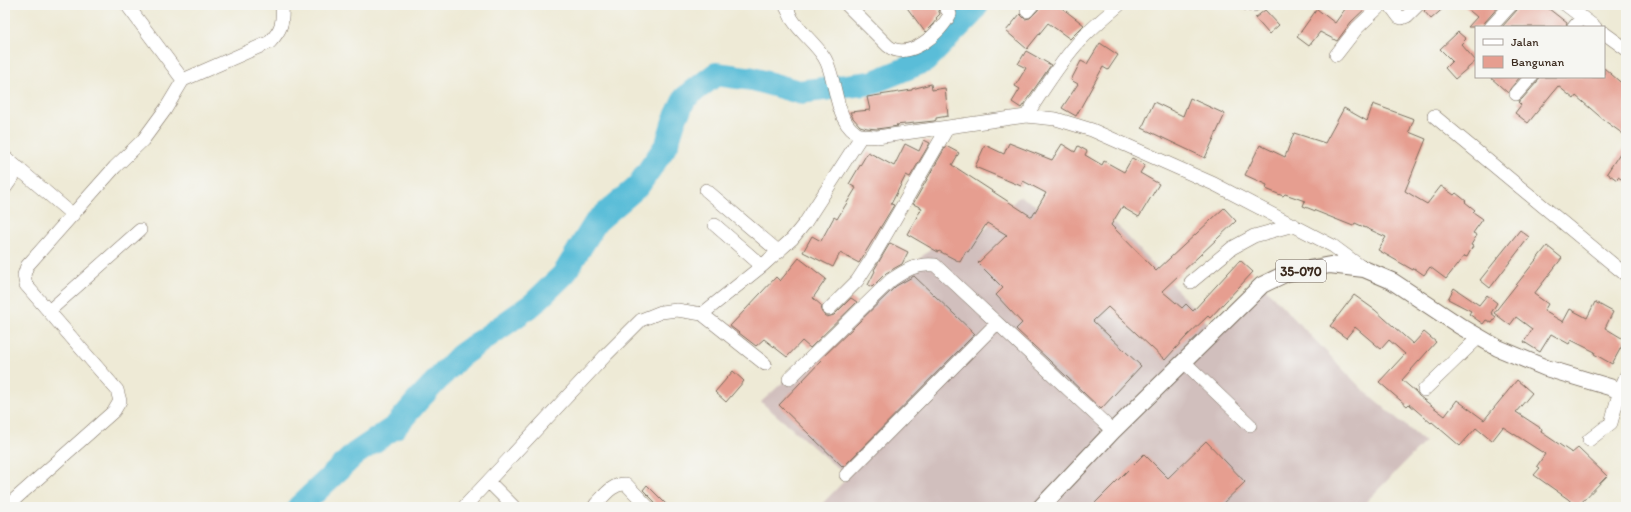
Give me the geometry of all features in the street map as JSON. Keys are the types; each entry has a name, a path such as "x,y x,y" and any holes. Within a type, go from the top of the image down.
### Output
{"main road":[{"name":"35-070","path":"1041,507 1113,431 1262,285 1287,273 1330,265 1364,269 1392,281 1460,326 1498,348 1546,368 1624,386"}],"street":[{"path":"127,5 183,80"},
{"path":"6,507 114,411 120,401 117,390 26,285 24,275 27,266 115,167 143,140 165,110 183,80 270,42 278,33 283,22 282,5"},
{"path":"785,5 793,20 825,58 833,81 840,110 846,122 862,136 877,137 1026,116 1056,119 1092,130 1214,184 1294,224 1333,246 1364,269"},
{"path":"847,5 894,51 905,52 917,47 945,24 950,14 944,5"},
{"path":"1249,5 1254,5"},
{"path":"1336,55 1357,28 1381,5"},
{"path":"1390,5 1402,18 1407,16 1418,5"},
{"path":"1492,26 1511,5"},
{"path":"1566,5 1578,22 1592,26"},
{"path":"1026,116 1059,66 1076,45 1113,7"},
{"path":"1605,34 1626,49"},
{"path":"1516,94 1530,78"},
{"path":"1434,116 1626,274"},
{"path":"829,310 857,281 874,255 948,127"},
{"path":"702,314 779,252 792,239 805,223 862,136"},
{"path":"5,157 73,215"},
{"path":"5,188 19,168"},
{"path":"706,190 779,252"},
{"path":"1191,282 1232,248 1254,236 1294,224"},
{"path":"715,225 762,266"},
{"path":"49,311 140,230"},
{"path":"789,379 891,280 907,269 918,265 935,266 1113,431"},
{"path":"467,506 605,356 641,320 662,312 677,310 702,314 765,364"},
{"path":"846,475 997,322"},
{"path":"1424,390 1479,337"},
{"path":"1183,361 1250,425"},
{"path":"1590,440 1611,423 1624,386"},
{"path":"489,482 514,507"},
{"path":"594,507 616,485 626,484 648,507"}],"shaded area":[{"path":"1020,196 1086,235 1115,223 1215,331 1262,285 1361,388 1425,442 1361,507 819,507 848,477 761,402 950,231 971,243"}],"building":[{"path":"905,5 936,5 940,14 925,32"},
{"path":"1040,5 1058,5 1084,25 1070,39 1048,23 1027,49 1006,31 1020,14 1025,19 1030,18 1038,10"},
{"path":"1348,5 1369,5 1351,22 1337,41 1320,32 1309,46 1297,37 1317,9 1335,23"},
{"path":"1430,5 1447,5 1431,19 1424,11"},
{"path":"1463,5 1500,5 1485,22 1483,26 1468,27 1477,17"},
{"path":"1519,5 1544,5 1567,23 1566,26 1503,26 1517,10"},
{"path":"1265,10 1279,25 1269,34 1255,18"},
{"path":"1458,32 1466,39 1461,44 1475,60 1475,62 1455,79 1445,68 1452,61 1440,49"},
{"path":"1100,43 1118,55 1108,70 1103,67 1076,116 1062,108 1078,84 1071,80 1081,61 1087,64"},
{"path":"1026,51 1051,65 1021,108 1012,102 1020,89 1015,86 1026,68 1018,64"},
{"path":"1605,69 1626,87 1626,136 1605,121 1576,96 1574,99 1558,86 1528,123 1515,113 1521,105 1518,102 1537,82 1539,78 1605,78"},
{"path":"1491,78 1519,78 1508,93"},
{"path":"931,84 932,90 945,88 948,116 936,118 934,121 896,125 898,126 877,129 860,126 850,112 870,110 867,97 912,90"},
{"path":"1190,98 1225,114 1205,158 1142,128 1154,102 1183,116"},
{"path":"1373,104 1414,119 1409,132 1426,139 1405,191 1427,204 1441,186 1454,195 1456,193 1475,210 1473,212 1483,219 1473,233 1477,235 1471,245 1473,246 1467,257 1464,256 1446,279 1430,267 1424,275 1414,268 1413,270 1378,250 1386,237 1355,223 1353,226 1303,206 1305,201 1285,194 1283,196 1266,189 1267,185 1245,175 1260,145 1285,157 1294,133 1325,143 1344,108 1367,121"},
{"path":"924,140 930,143 910,177 906,175 891,204 894,205 859,263 840,253 833,267 803,252 812,236 821,241 834,217 837,219 856,188 849,184 868,152 894,166 905,144 919,151"},
{"path":"1009,143 1052,160 1062,144 1075,152 1078,146 1087,151 1085,155 1102,165 1104,161 1124,172 1132,158 1145,165 1140,173 1159,184 1139,217 1122,207 1111,225 1156,271 1224,208 1236,221 1162,291 1182,308 1186,304 1193,311 1240,260 1253,272 1210,318 1208,316 1165,360 1108,307 1093,321 1141,366 1101,409 1016,329 1022,323 996,295 1003,288 978,263 1007,235 987,223 968,252 966,251 960,262 939,251 938,252 907,234 922,208 913,204 946,146 959,153 952,165 1032,217 1046,193 1023,181 1021,186 975,167 985,145 1004,154"},
{"path":"1626,144 1626,182 1618,177 1617,180 1607,173"},
{"path":"1520,230 1529,237 1490,288 1480,280"},
{"path":"890,243 908,252 902,264 886,273 872,287 868,285 875,271 874,270"},
{"path":"1547,246 1562,258 1534,294 1548,304 1544,311 1563,322 1570,309 1587,318 1595,302 1613,312 1605,328 1625,340 1612,364 1594,354 1595,352 1571,340 1569,344 1551,334 1540,352 1524,342 1532,329 1516,317 1510,325 1494,313"},
{"path":"799,258 826,279 813,298 822,306 821,311 824,315 827,317 834,315 851,298 857,302 810,348 802,341 787,357 764,339 756,346 730,326 776,277 780,281"},
{"path":"914,276 975,334 843,467 779,405 822,360 821,359 896,286"},
{"path":"1454,288 1479,305 1487,295 1497,303 1491,313 1496,317 1492,323 1486,320 1483,324 1469,314 1471,311 1448,299"},
{"path":"1354,295 1375,310 1413,344 1424,332 1436,342 1402,380 1419,396 1445,416 1457,400 1484,420 1517,380 1532,393 1516,412 1542,429 1541,432 1572,453 1578,448 1607,476 1577,507 1534,475 1540,468 1537,466 1545,454 1503,427 1492,441 1476,428 1460,446 1409,404 1407,406 1379,382 1405,354 1389,340 1381,349 1355,327 1346,338 1330,326"},
{"path":"733,371 744,381 726,402 715,392"},
{"path":"1206,441 1245,482 1219,507 1091,507 1144,454 1168,478"},
{"path":"647,485 669,507 656,507 654,501 643,490"}],"waterway":[{"path":"299,507 355,454 395,427 419,399 460,356 533,304 564,274 596,222 638,186 667,144 674,121 685,98 716,74 753,79 799,92 871,83 925,61 972,13 977,5"}]}
